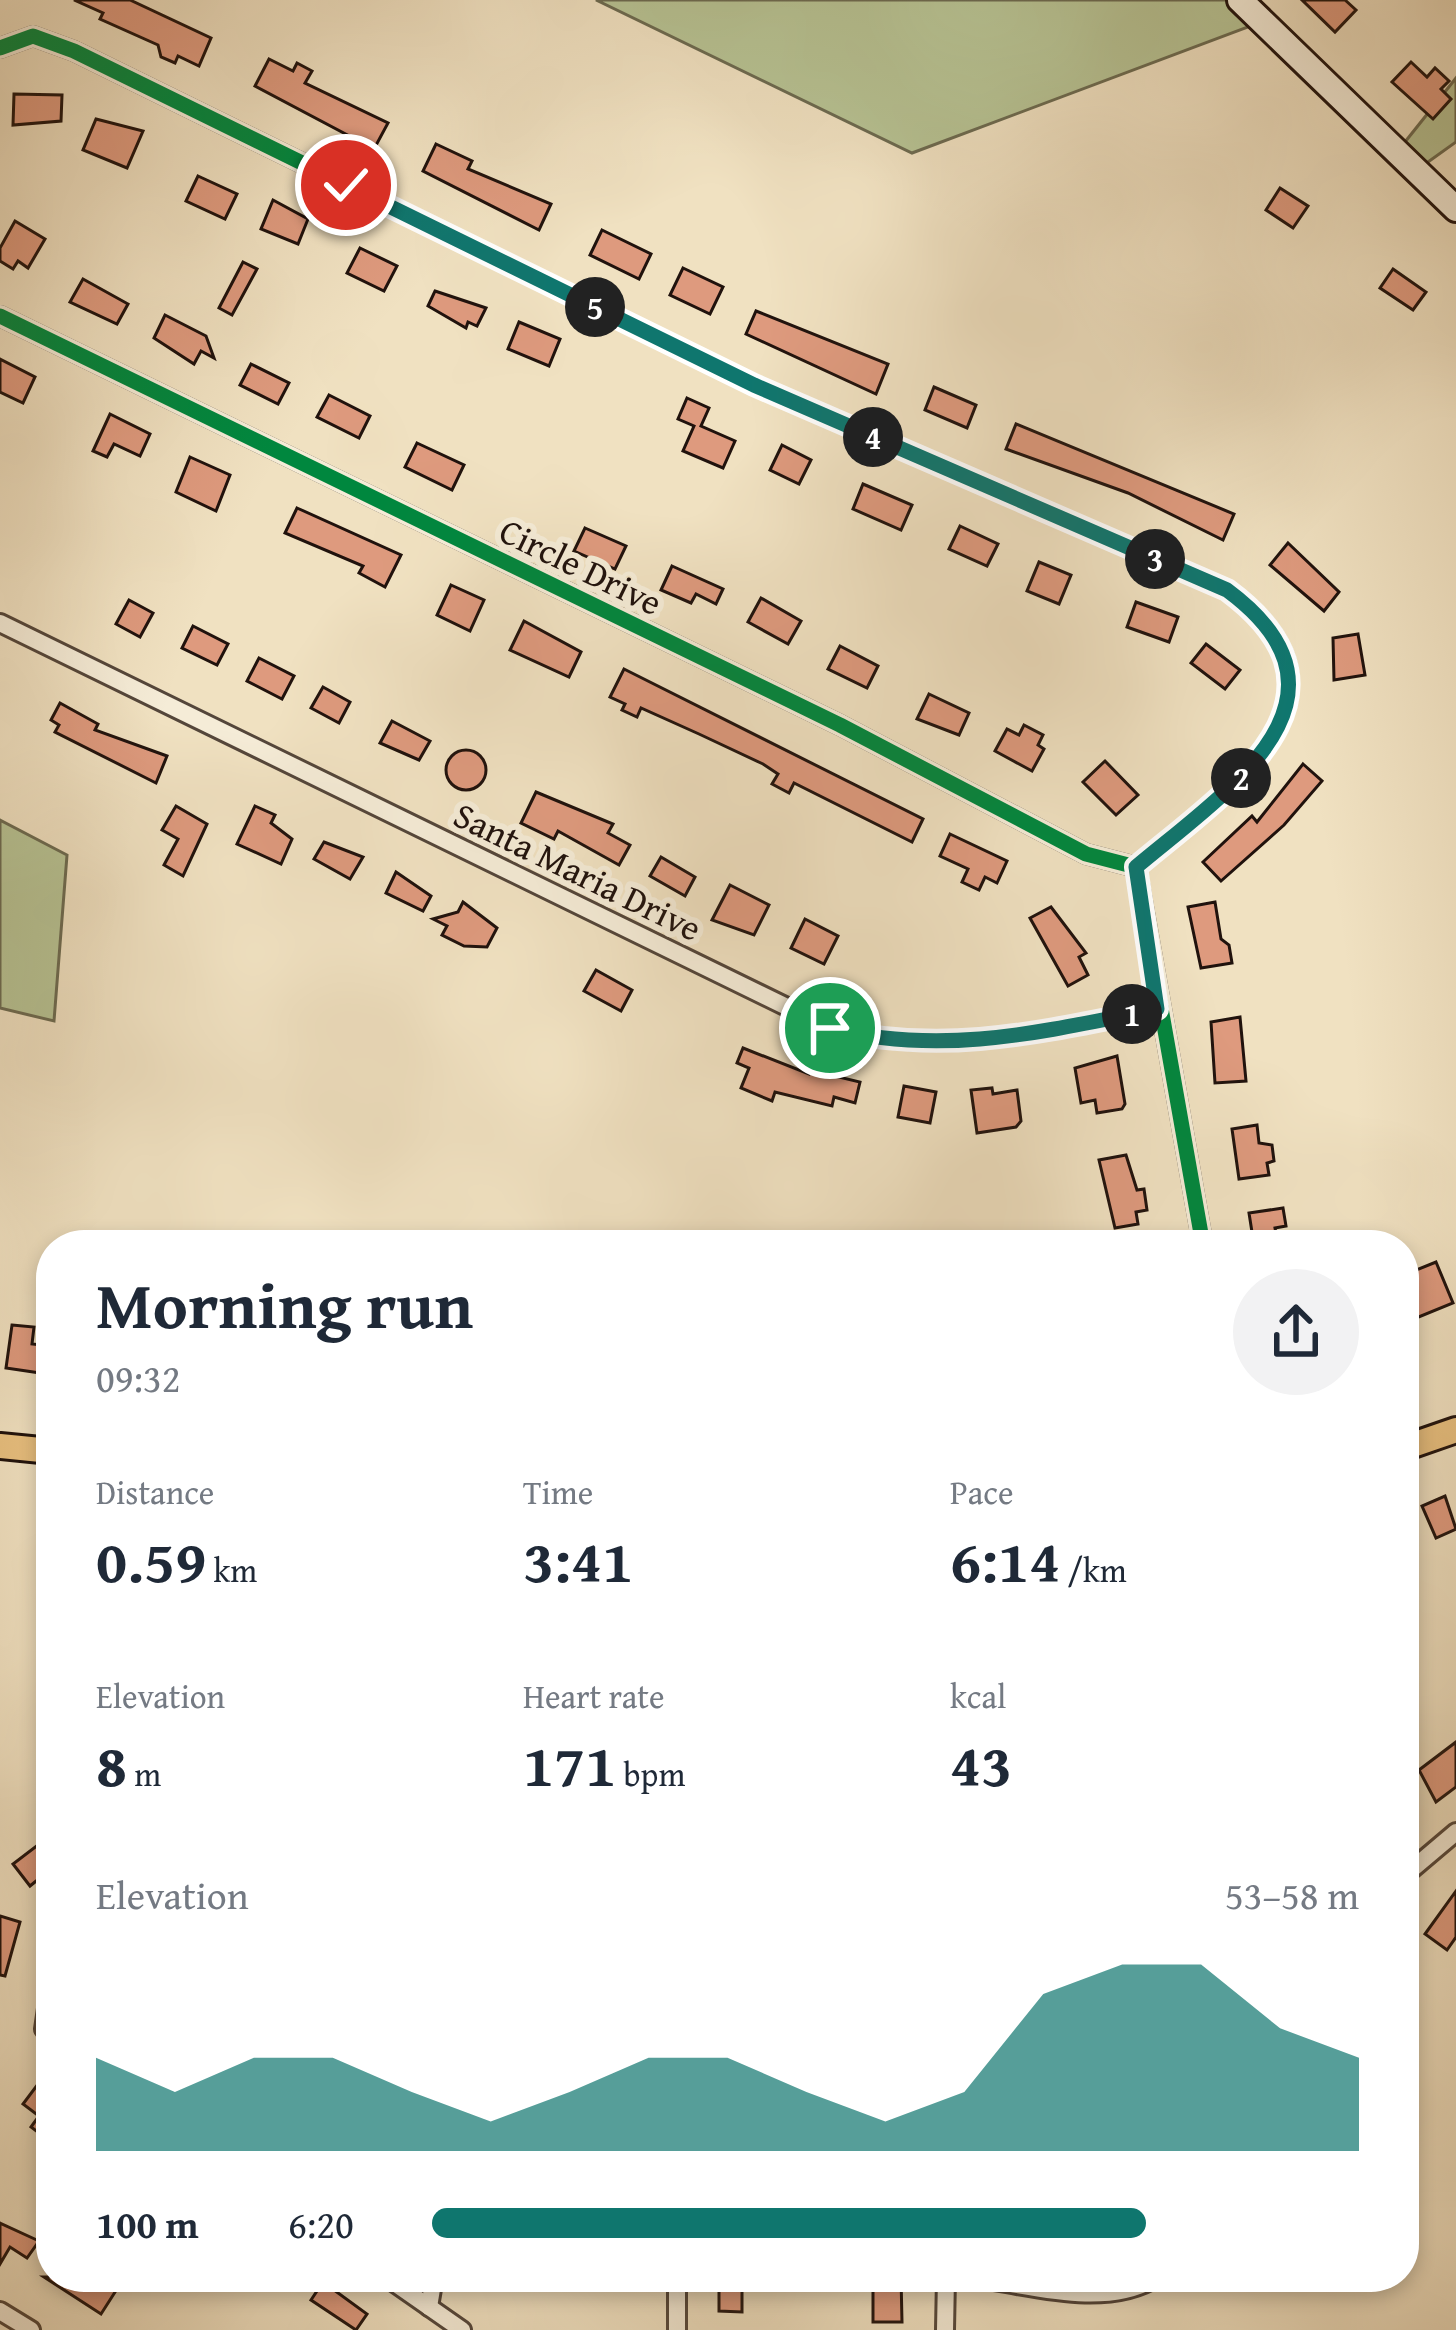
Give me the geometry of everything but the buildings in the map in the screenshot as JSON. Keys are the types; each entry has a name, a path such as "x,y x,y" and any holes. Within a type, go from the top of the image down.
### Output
{"main road":[{"path":"1240,0 1456,209"},
{"path":"1419,1443 1456,1430"},
{"path":"0,1445 36,1449"}],"street":[{"path":"0,48 33,36 74,51 754,385 1227,590 1262,616 1284,650 1289,706 1272,744 1235,784 1136,867 1157,1009 1200,1230"},
{"name":"Circle Drive","path":"0,316 840,725 1086,854 1136,867"},
{"name":"Santa Maria Drive","path":"0,623 830,1028 875,1040 995,1042 1157,1009"},
{"path":"1419,1863 1456,1832"},
{"path":"408,2292 462,2330"},
{"path":"429,2306 431,2292"},
{"path":"677,2292 677,2330"},
{"path":"945,2330 946,2292"},
{"path":"0,2311 31,2330"}],"green space":[{"path":"596,0 1253,0 1272,18 912,153"},
{"path":"1456,78 1456,142 1421,167 1401,147"},
{"path":"0,820 67,855 54,1021 0,1008"}],"cycle path":[{"path":"0,48 33,36 74,51 754,385 1227,590 1269,630 1287,668 1286,705 1270,740 1243,775 1136,867 1200,1230"},
{"path":"0,316 840,725 1086,854 1136,867"}],"route":[{"path":"346,185 754,385 1227,590 1262,616 1284,650 1289,706 1272,744 1235,784 1136,867 1157,1009 995,1042 875,1040 830,1028"}]}
